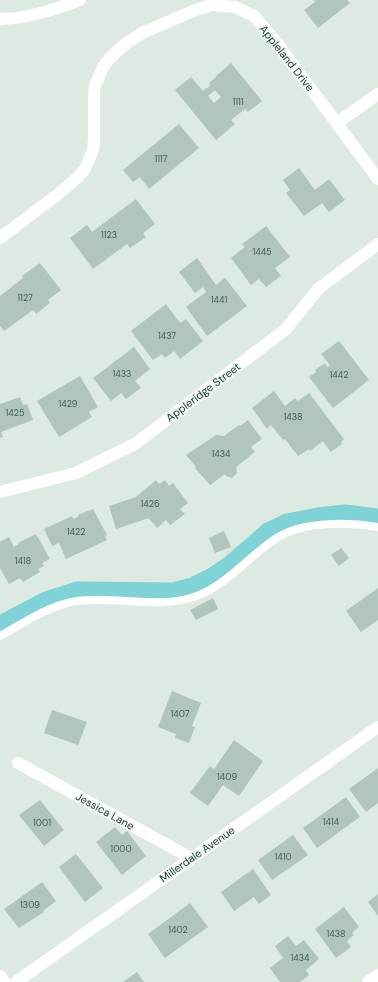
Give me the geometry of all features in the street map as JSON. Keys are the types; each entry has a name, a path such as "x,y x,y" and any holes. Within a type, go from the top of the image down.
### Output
{"street":[{"path":"0,19 38,14 60,8 80,0"},
{"name":"Appleland Drive","path":"0,238 57,195 76,179 84,169 93,150 95,86 103,67 110,58 125,44 138,36 198,9 212,5 235,7 254,16 274,39 378,179"},
{"path":"337,123 378,94"},
{"name":"Appleridge Street","path":"0,492 76,473 135,444 286,329 318,289 378,244"},
{"name":"Millerdale Avenue","path":"16,982 378,727"},
{"name":"Jessica Lane","path":"18,763 191,858"},
{"path":"368,982 378,975"},
{"path":"0,976 4,982"}],"lane":[{"path":"0,636 49,610 63,604 77,601 162,601 187,599 214,588 232,575 275,538 288,531 311,526 336,524 378,527"}],"building":[{"path":"314,0 347,0 350,3 318,28 304,10 315,2"},
{"path":"231,63 262,101 248,112 245,109 231,120 235,124 216,140 175,90 191,77 203,91 211,85 209,83","holes":["215,90 221,97 214,103 208,96"]},
{"path":"179,124 199,148 149,189 140,177 133,182 123,170"},
{"path":"299,168 315,190 329,179 345,200 329,212 322,203 304,216 286,193 290,190 283,180"},
{"path":"136,199 155,224 143,233 146,237 130,248 127,244 93,269 70,238 87,225 92,232"},
{"path":"266,226 290,257 275,268 281,276 266,287 259,279 251,285 231,258 245,247 242,244"},
{"path":"197,258 216,285 225,278 247,306 207,336 186,307 206,292 203,287 195,293 179,272"},
{"path":"40,263 61,290 48,300 50,303 36,314 33,310 4,331 0,326 0,296 23,278 22,276"},
{"path":"166,304 180,323 186,319 203,341 180,359 174,351 165,358 162,354 153,360 131,331"},
{"path":"339,341 369,380 333,408 309,377 316,372 315,370 325,363 327,367 330,365 321,354"},
{"path":"134,347 150,369 135,381 141,388 126,399 121,393 111,401 93,378"},
{"path":"80,376 98,407 89,412 92,417 59,437 37,401"},
{"path":"274,391 285,406 295,398 298,401 309,393 344,439 341,442 342,444 331,452 323,441 310,451 309,449 298,456 285,439 283,440 271,425 267,429 252,408"},
{"path":"20,397 23,405 27,404 33,420 1,432 3,437 0,438 0,404"},
{"path":"248,420 262,439 251,447 255,452 236,467 237,473 232,478 226,476 225,474 210,485 186,455 216,435 224,436"},
{"path":"156,480 159,484 165,480 169,486 173,483 188,503 180,509 185,514 170,525 166,520 157,528 149,518 116,529 109,506 136,497"},
{"path":"93,509 107,535 105,536 107,540 66,559 59,543 52,546 44,529 72,516 73,519 78,517 78,515"},
{"path":"224,531 231,547 215,553 209,538"},
{"path":"36,534 50,559 42,563 44,566 38,569 40,572 23,582 20,578 9,584 0,568 0,542 9,537 14,547 19,544 18,543"},
{"path":"341,548 349,558 339,566 331,555"},
{"path":"378,588 378,620 361,632 346,611"},
{"path":"213,598 218,609 196,620 190,610"},
{"path":"172,691 201,703 192,726 195,727 189,743 175,738 176,734 158,727"},
{"path":"52,710 87,722 78,745 44,733"},
{"path":"234,740 263,761 239,796 223,785 208,806 190,793 210,766 214,769"},
{"path":"378,768 378,803 366,812 349,789"},
{"path":"346,797 360,817 317,848 303,828"},
{"path":"40,800 64,830 44,846 19,815"},
{"path":"115,827 122,835 127,831 146,856 122,875 96,842"},
{"path":"293,835 308,855 272,880 258,860"},
{"path":"76,854 103,888 85,902 59,867"},
{"path":"253,869 271,895 259,904 254,897 234,911 221,892"},
{"path":"42,882 56,901 43,911 44,912 19,928 4,909"},
{"path":"378,894 378,916 368,902"},
{"path":"190,903 208,927 165,958 148,934"},
{"path":"344,907 359,927 352,933 354,935 347,941 351,947 336,958 315,929"},
{"path":"288,936 296,946 304,940 319,959 306,970 309,975 300,982 280,982 270,968 283,958 275,946"},
{"path":"137,972 144,982 123,982"}],"waterway":[{"path":"0,624 46,600 77,590 173,591 192,586 212,576 230,564 268,531 287,522 345,513 378,517"}]}
